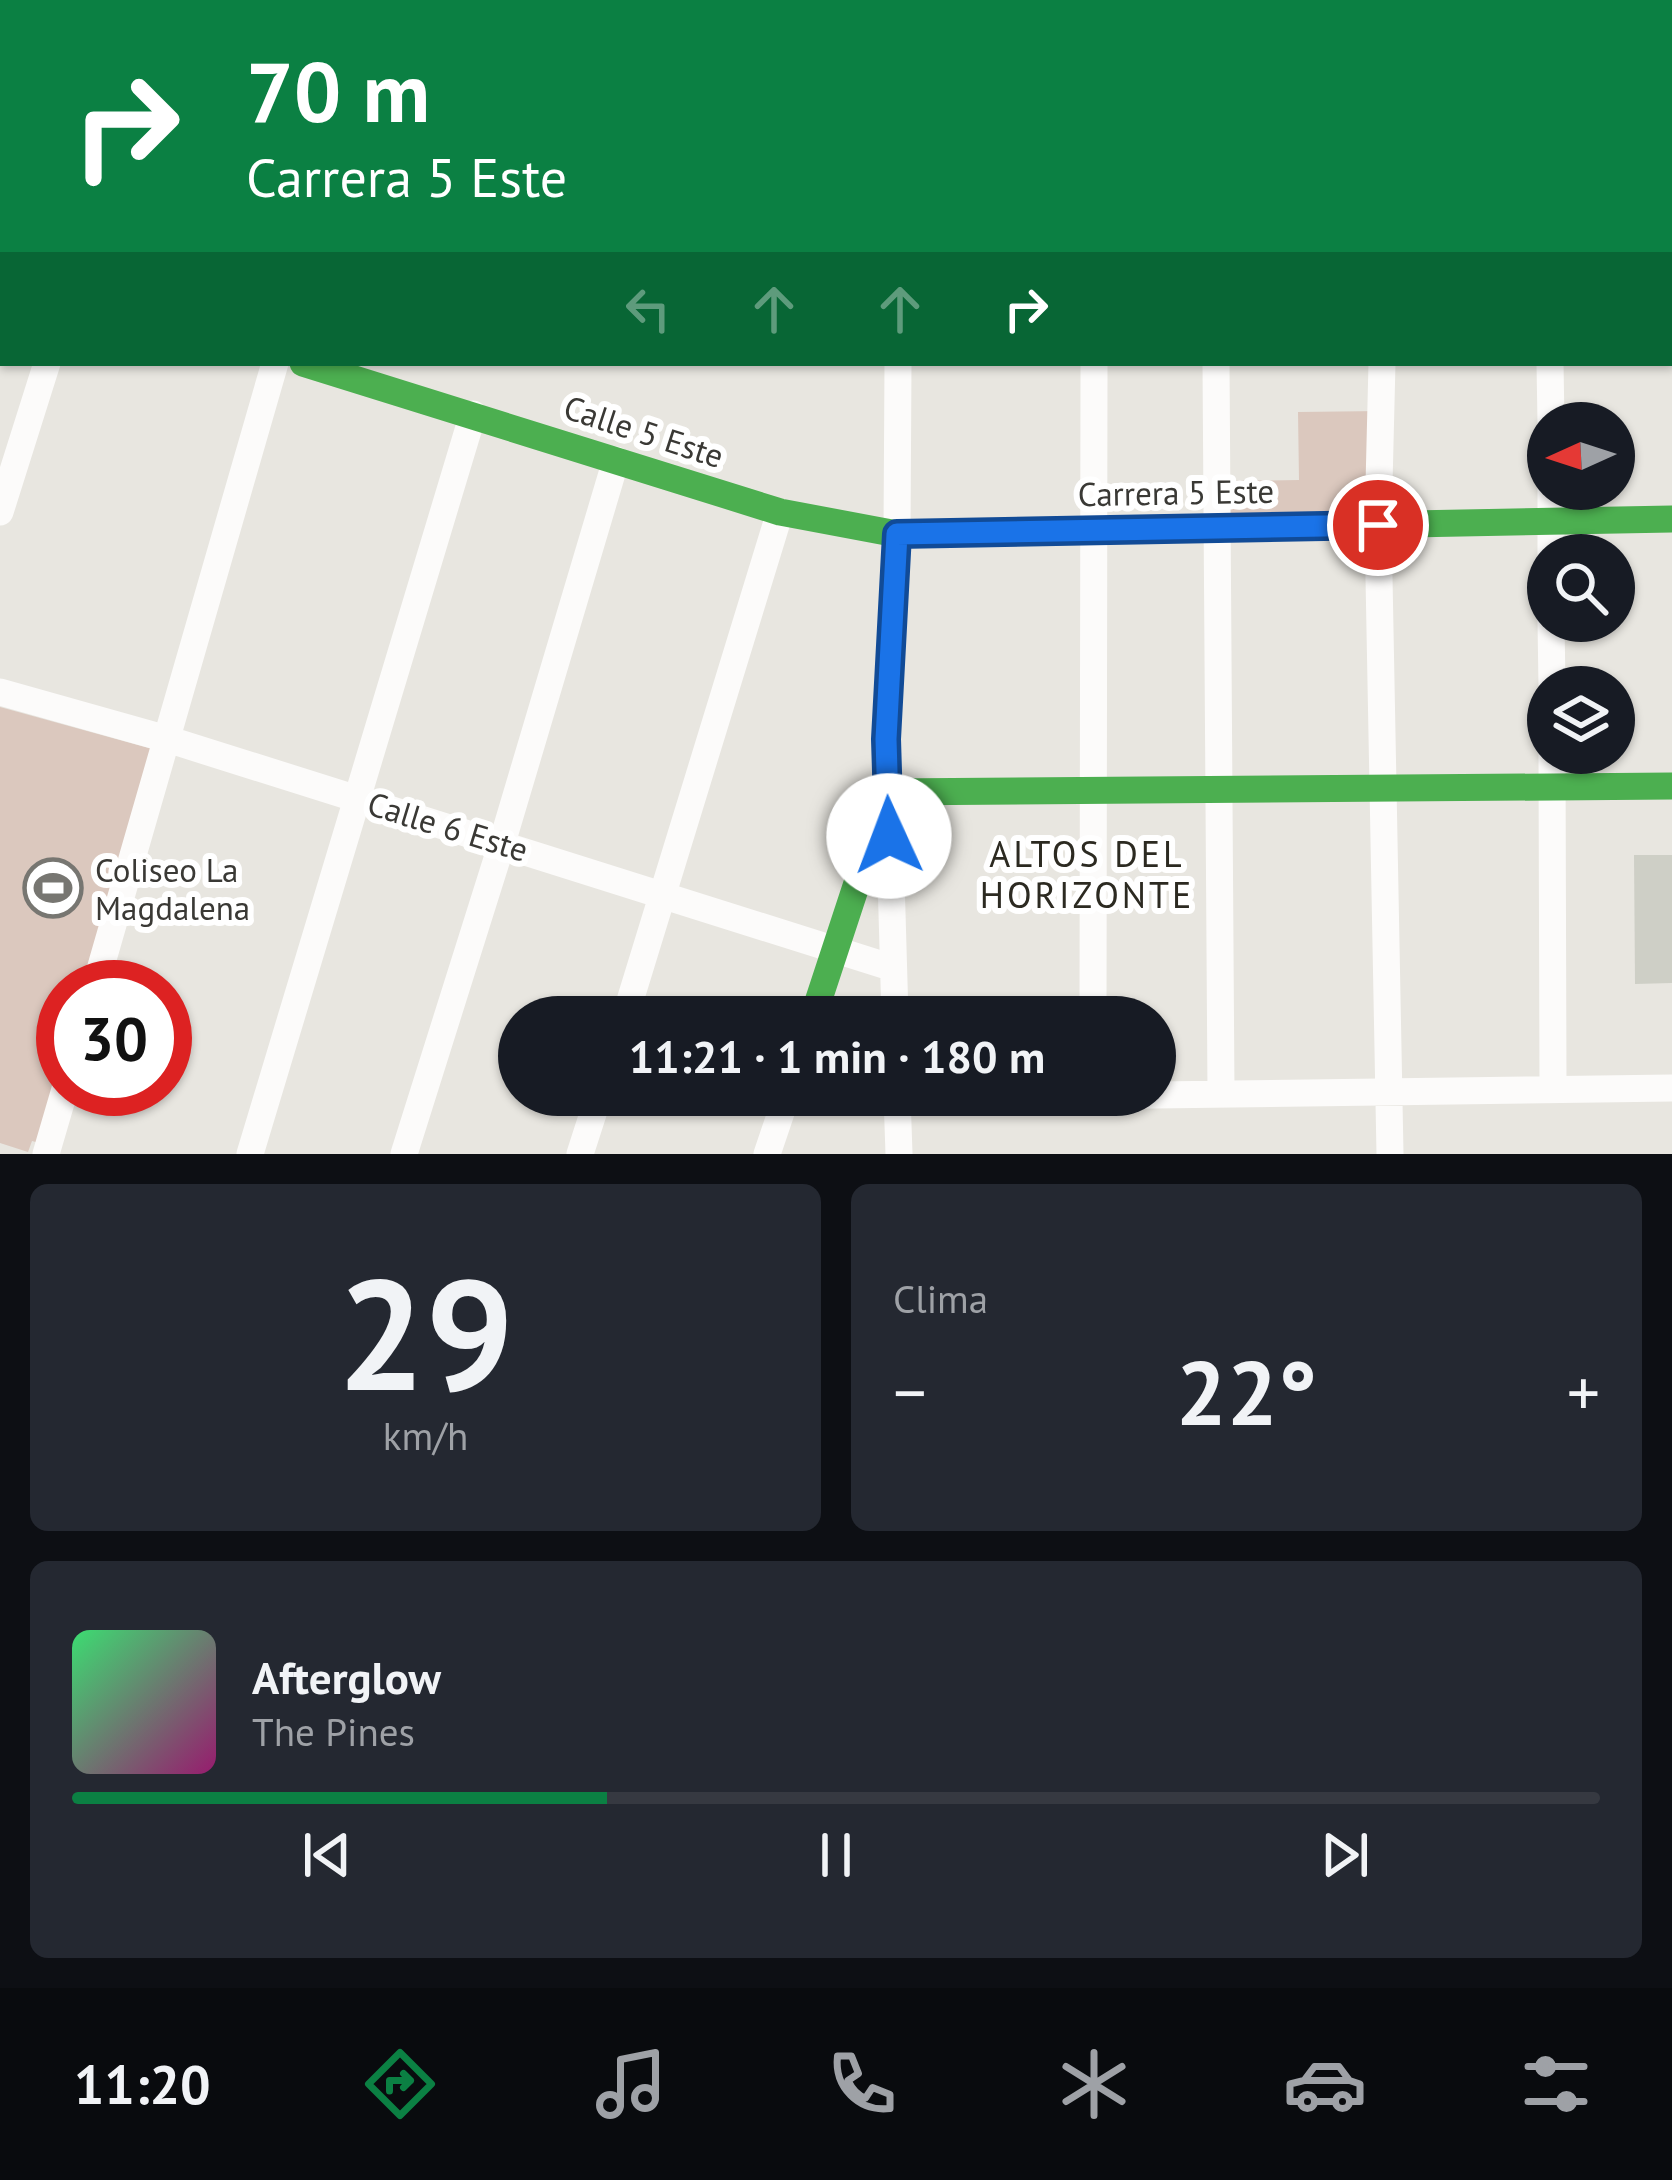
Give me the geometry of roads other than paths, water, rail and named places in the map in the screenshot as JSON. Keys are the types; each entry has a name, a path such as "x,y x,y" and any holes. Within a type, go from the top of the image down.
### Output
{"street":[{"path":"0,512 46,366"},
{"path":"103,960 273,366"},
{"name":"Calle 5 Este","path":"313,366 779,512 897,534"},
{"path":"894,996 887,792 898,366"},
{"path":"1093,996 1094,366"},
{"path":"1216,366 1221,1094"},
{"path":"1382,366 1378,525 1390,1154"},
{"path":"1550,366 1550,402"},
{"path":"250,1154 473,414"},
{"path":"404,1154 616,460"},
{"path":"1551,510 1551,534"},
{"path":"632,996 779,512"},
{"name":"Carrera 5 Este","path":"897,534 1672,519"},
{"name":"Calle 6 Este","path":"0,692 357,797 893,968"},
{"path":"1552,774 1553,1090"},
{"path":"887,792 1672,786"},
{"path":"820,996 887,792"},
{"path":"1176,1095 1672,1088"},
{"path":"46,1154 57,1116"},
{"path":"580,1154 592,1116"},
{"path":"766,1154 780,1116"},
{"path":"898,1116 899,1154"}],"place":[{"name":"Coliseo La Magdalena","path":"53,888"}],"district":[{"name":"ALTOS DEL HORIZONTE","path":"1087,874"}]}
